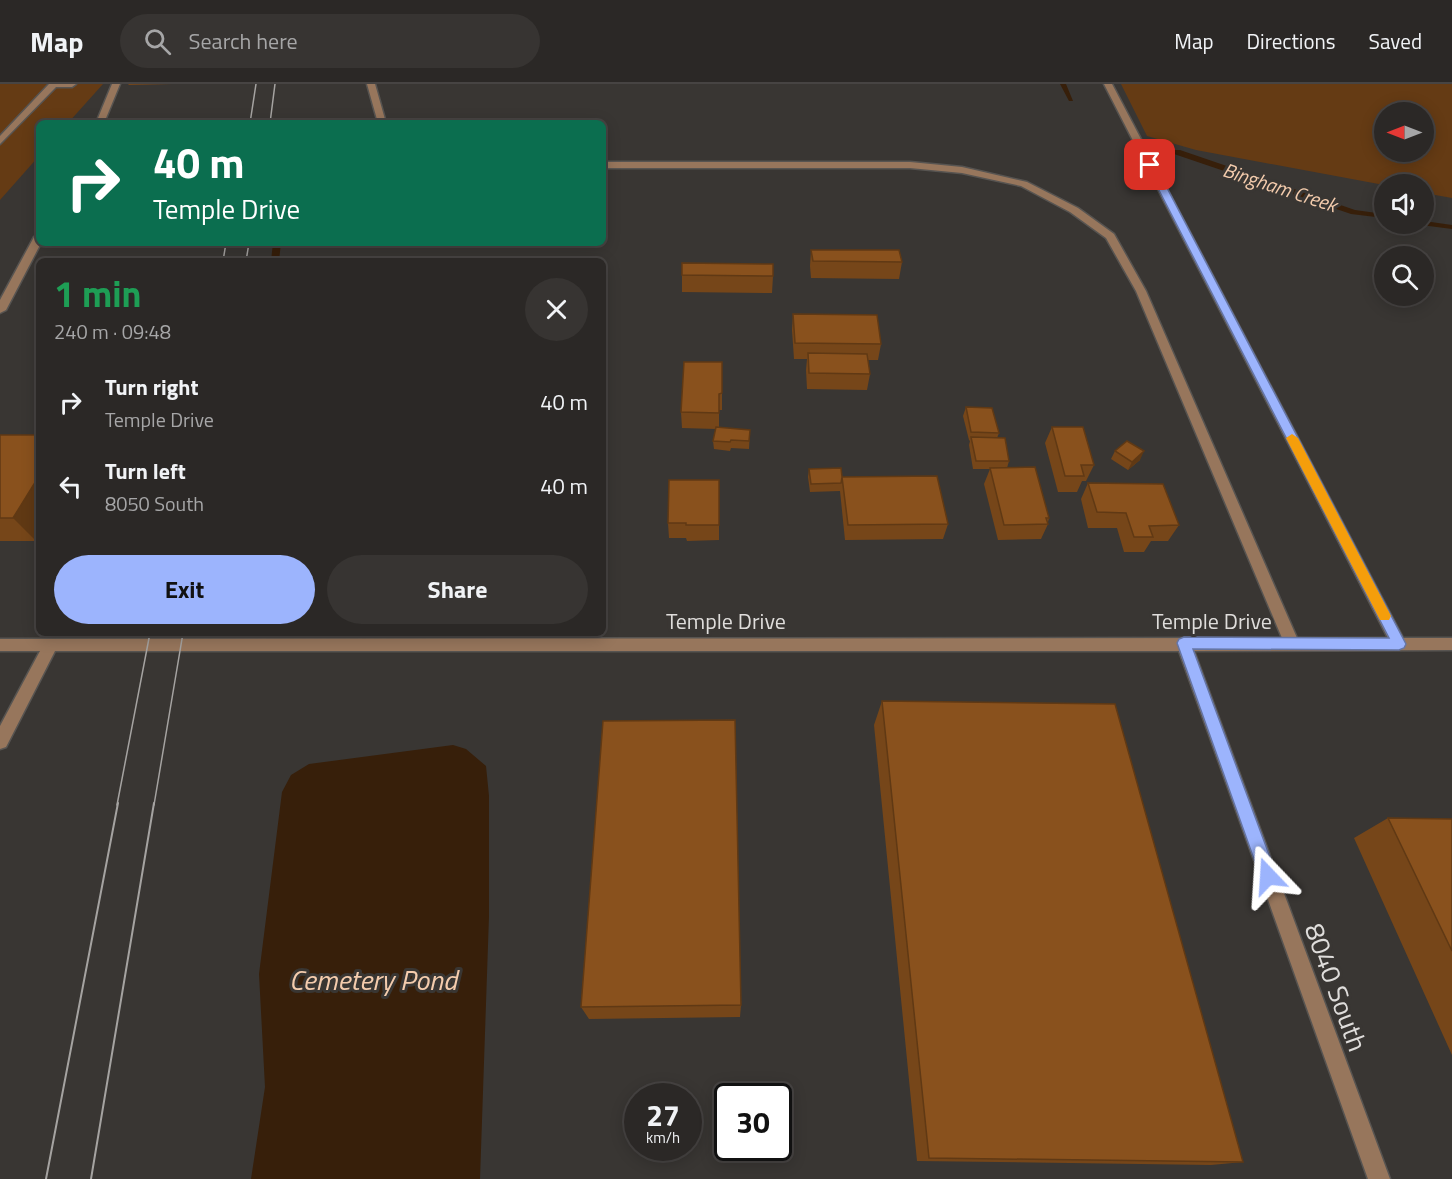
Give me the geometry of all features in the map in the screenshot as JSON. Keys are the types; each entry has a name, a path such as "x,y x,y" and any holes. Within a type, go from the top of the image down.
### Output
{"street":[{"path":"0,141 53,84 72,84"},
{"path":"101,120 116,84"},
{"path":"371,84 381,120"},
{"path":"1108,84 1399,644"},
{"path":"606,165 910,165 962,170 1024,184 1074,210 1110,236 1141,291 1292,644"},
{"path":"0,310 36,243"},
{"name":"8040 South","path":"1184,643 1379,1179"},
{"name":"Temple Drive","path":"0,645 1452,644"},
{"path":"0,742 5,722 51,645"}],"shaded area":[{"path":"0,84 103,84 71,120 36,120 36,159 0,200"},
{"path":"1121,84 1452,84 1452,198 1434,195 1434,174 1374,174 1374,183 1196,150 1147,136"}],"water":[{"name":"Cemetery Pond","path":"453,745 466,749 486,766 489,796 489,916 480,1179 251,1179 265,1087 259,974 282,792 291,775 309,764"}],"building":[{"path":"811,250 899,250 902,262 813,261"},
{"path":"682,263 773,264 773,276 682,275"},
{"path":"793,314 877,315 881,344 795,343"},
{"path":"808,353 867,354 870,374 809,373"},
{"path":"684,362 722,362 722,393 719,394 719,413 681,412"},
{"path":"966,407 992,408 999,433 971,432"},
{"path":"716,427 750,430 749,441 713,441"},
{"path":"1052,427 1083,427 1094,465 1081,465 1084,476 1065,476"},
{"path":"0,435 36,435 36,481 13,518 0,518"},
{"path":"971,437 1005,438 1009,461 976,461"},
{"path":"1127,441 1144,451 1132,462 1115,451"},
{"path":"1035,467 1049,518 1046,518 1048,524 1004,525 990,468"},
{"path":"841,468 841,483 811,484 809,469"},
{"path":"937,476 948,524 848,525 842,477"},
{"path":"669,480 719,480 719,525 668,523"},
{"path":"1088,483 1163,484 1179,525 1149,526 1153,537 1134,537 1126,513 1097,512"},
{"path":"882,701 1115,704 1243,1162 929,1158"},
{"path":"735,720 741,1005 581,1007 603,721"},
{"path":"1388,818 1452,819 1452,951"}],"waterway":[{"name":"Bingham Creek","path":"1063,84 1071,100"},
{"name":"Bingham Creek","path":"1177,152 1354,212 1374,215"},
{"name":"Bingham Creek","path":"1434,224 1452,227"},
{"path":"275,258 277,246"}],"tram line":[{"path":"250,120 256,84"},
{"path":"270,120 275,84"},
{"path":"224,258 226,246"},
{"path":"246,258 248,246"},
{"path":"117,805 149,636"},
{"path":"154,805 182,636"},
{"path":"46,1179 118,803"},
{"path":"91,1179 154,803"}],"slow traffic":[{"path":"1292,438 1385,616"}],"route":[{"path":"1150,165 1399,644 1184,643 1268,876"}]}
